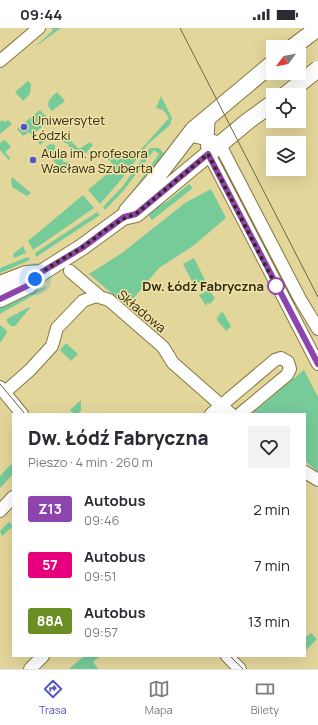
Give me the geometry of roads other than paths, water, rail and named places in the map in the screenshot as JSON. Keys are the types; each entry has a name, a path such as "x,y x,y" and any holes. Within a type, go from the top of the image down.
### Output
{"main road":[{"path":"302,40 318,28"},
{"path":"124,217 130,205 156,179 188,135 209,115 266,69"},
{"path":"294,88 318,69"},
{"path":"0,299 29,285 40,273 82,248 124,217 136,214 209,149 266,108"},
{"path":"0,284 26,274 40,273"}],"street":[{"path":"0,61 39,28"},
{"path":"209,115 209,149 219,174 318,364"},
{"path":"188,135 232,167 300,299 318,329"},
{"path":"70,271 99,296"},
{"name":"Składowa","path":"2,390 30,370 52,346 57,328 80,304 88,297 99,296 109,300 163,347 173,363 230,413"},
{"path":"212,413 274,360 281,358 288,362 290,369 287,375 241,413"},
{"path":"2,390 21,413"},
{"path":"306,473 318,480"},
{"path":"0,511 12,498"},
{"path":"30,669 43,657"},
{"path":"228,657 240,669"}],"tram line":[{"path":"180,28 318,297"},
{"path":"0,384 24,413"},
{"path":"231,657 243,669"}],"place":[{"name":"Uniwersytet Łódzki","path":"24,127"},
{"name":"Aula im. profesora Wacława Szuberta","path":"33,160"},
{"name":"Dw. Łódź Fabryczna","path":"276,286"}]}
